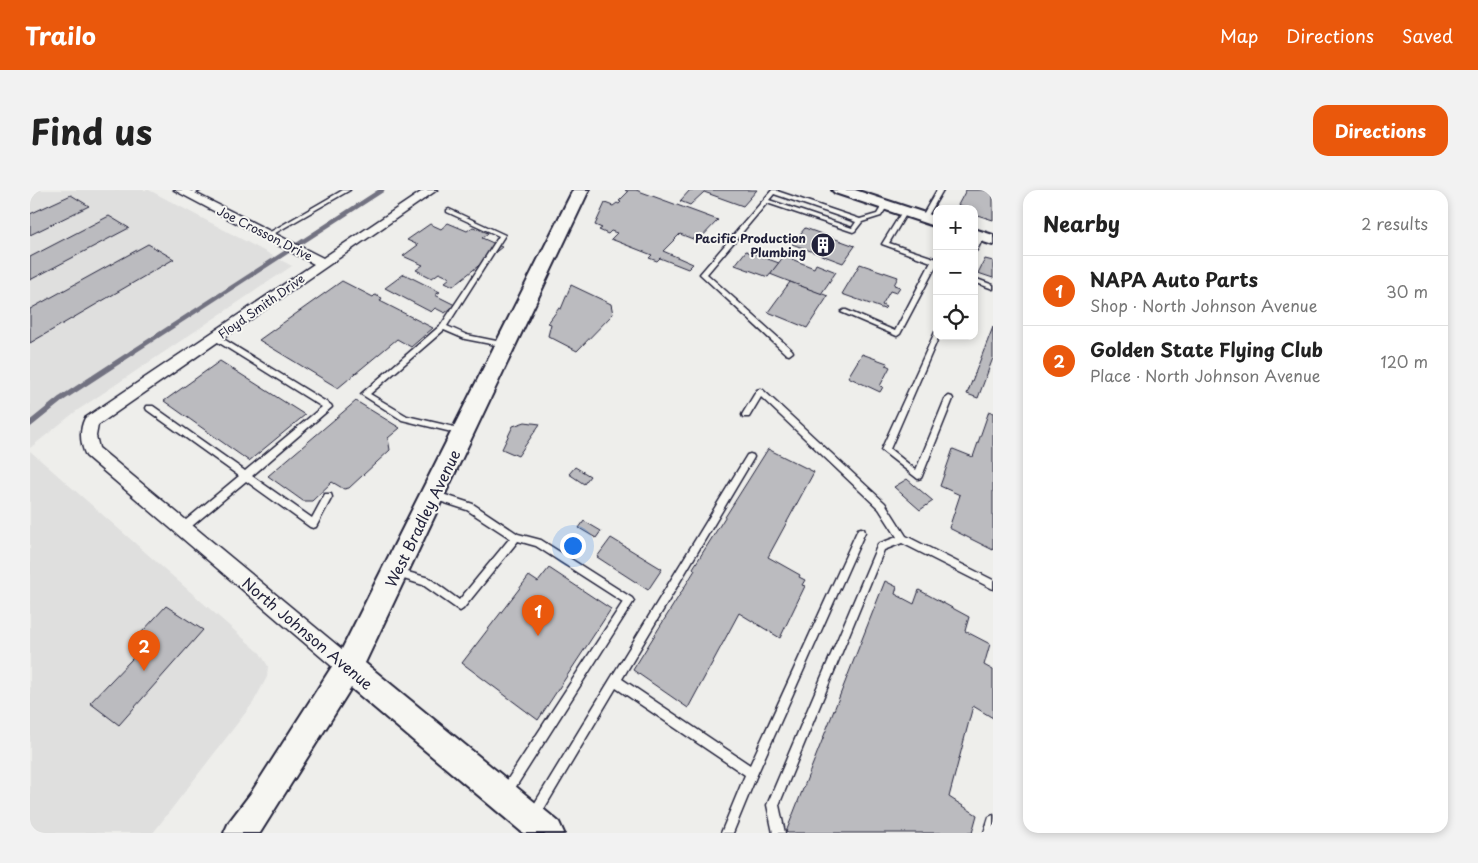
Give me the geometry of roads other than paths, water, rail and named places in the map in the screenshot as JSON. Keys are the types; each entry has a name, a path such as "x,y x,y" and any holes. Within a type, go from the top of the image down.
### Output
{"main road":[{"name":"West Bradley Avenue","path":"240,833 262,804 348,668 581,190"},
{"path":"843,190 931,220"},
{"name":"North Johnson Avenue","path":"348,668 539,826"}],"street":[{"name":"Floyd Smith Drive","path":"91,422 323,262 432,190"},
{"name":"Joe Crosson Drive","path":"189,192 323,262"},
{"name":"North Johnson Avenue","path":"91,422 88,436 92,451 348,668"}],"lane":[{"path":"272,237 347,190"},
{"path":"931,220 939,190"},
{"path":"789,352 703,274 774,191 860,221"},
{"path":"765,201 853,230 860,221 879,215 885,205"},
{"path":"449,211 502,235 443,327 365,394 405,418 464,432"},
{"path":"844,312 897,334 935,261 885,244 905,211"},
{"path":"978,281 993,287"},
{"path":"443,327 465,337 507,345"},
{"path":"183,528 328,407 215,337"},
{"path":"934,340 885,450 918,476 949,399"},
{"path":"746,415 760,392 882,506 903,539 993,585"},
{"path":"150,408 313,524 328,497"},
{"path":"539,826 615,681 750,458"},
{"path":"433,495 470,507 516,538 538,543 629,601 504,796"},
{"path":"726,833 861,532"},
{"path":"395,572 426,581 460,606 516,538"},
{"path":"779,833 772,805 784,776 881,547 903,539"},
{"path":"615,681 752,773"},
{"path":"990,833 993,821"}],"waterway":[{"path":"131,353 382,190"},
{"path":"30,424 61,399 133,352"}],"place":[{"name":"Pacific Production Plumbing","path":"823,245"},
{"name":"NAPA Auto Parts","path":"538,636"},
{"name":"Golden State Flying Club","path":"144,671"}]}
